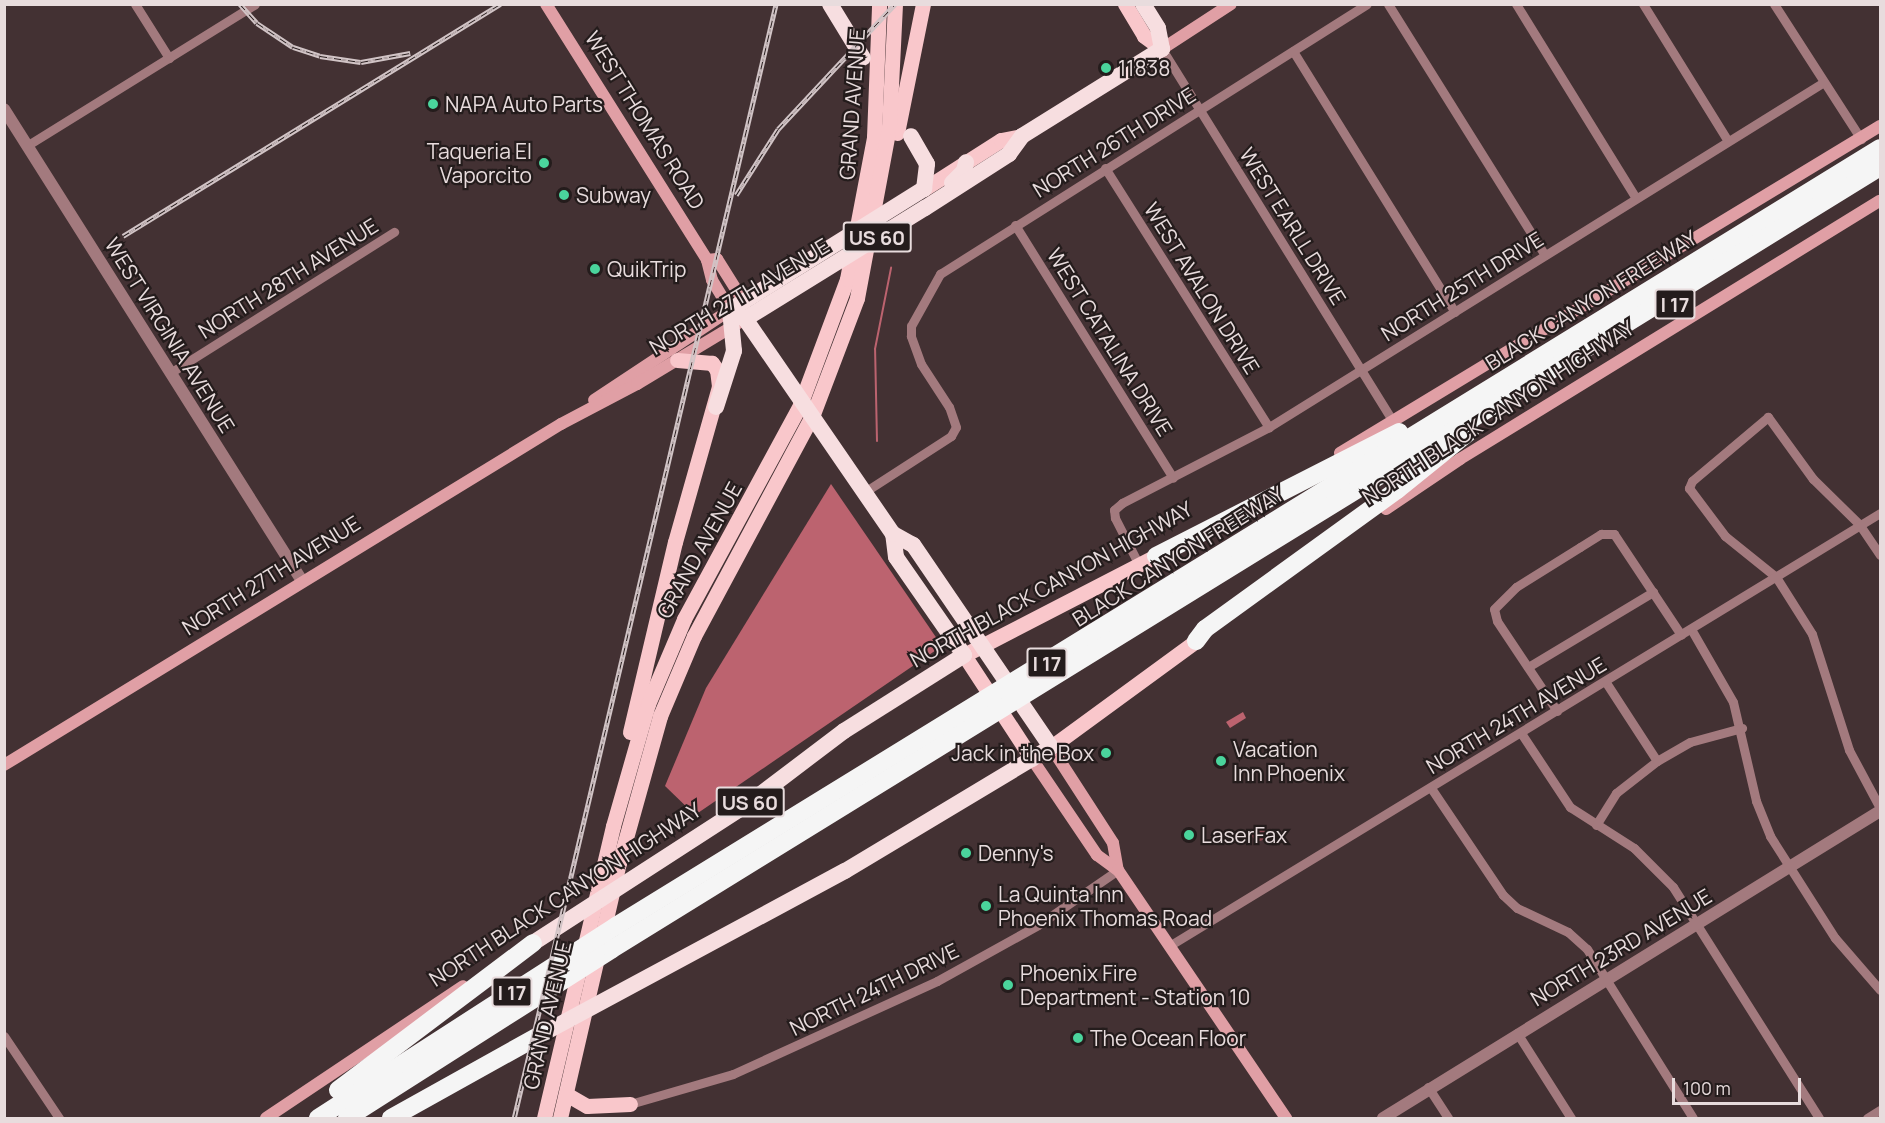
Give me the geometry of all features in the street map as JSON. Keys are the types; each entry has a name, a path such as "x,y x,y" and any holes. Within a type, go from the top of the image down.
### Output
{"highway":[{"path":"830,4 863,58"},
{"path":"1143,4 1158,28 1162,49"},
{"name":"NORTH 27TH AVENUE","path":"738,314 925,208 1009,154 1022,136 1162,49"},
{"path":"911,136 927,164 924,189"},
{"name":"BLACK CANYON FREEWAY","path":"318,1119 616,926 1881,148"},
{"path":"925,208 961,175 966,162"},
{"path":"347,1119 612,949 1881,166"},
{"name":"I 17","path":"367,1119 702,904 1881,177"},
{"name":"NORTH 27TH AVENUE","path":"738,314 924,189"},
{"path":"716,407 734,351 738,314"},
{"name":"WEST THOMAS ROAD","path":"738,314 893,534 913,546 1051,747"},
{"path":"1156,556 1436,411 1477,397"},
{"path":"1196,641 1205,629 1409,481 1470,431"},
{"name":"WEST THOMAS ROAD","path":"893,534 896,557 964,655"},
{"name":"NORTH BLACK CANYON HIGHWAY","path":"533,943 749,803 844,731 964,655"},
{"name":"NORTH BLACK CANYON HIGHWAY","path":"542,1034 845,871 1051,747"},
{"path":"306,1119 339,1089 533,943"},
{"path":"391,1119 542,1034"}],"main road":[{"name":"WEST THOMAS ROAD","path":"546,4 707,260 717,260 738,314"},
{"name":"GRAND AVENUE","path":"544,1119 613,826 639,732 667,653 768,466 823,350 853,256 874,137 879,4"},
{"name":"GRAND AVENUE","path":"560,1119 619,863 648,751 671,689 709,608 813,414 857,298 889,127 895,4"},
{"path":"857,298 876,248 923,4"},
{"path":"1125,4 1144,36 1162,49"},
{"name":"NORTH 27TH AVENUE","path":"1162,49 1231,4"},
{"name":"NORTH BLACK CANYON HIGHWAY","path":"964,655 1156,556 1394,423 1881,126"},
{"name":"NORTH 27TH AVENUE","path":"924,189 1001,140 1022,136"},
{"name":"NORTH BLACK CANYON HIGHWAY","path":"1051,747 1196,641 1216,632 1455,462 1881,201"},
{"name":"NORTH 27TH AVENUE","path":"4,765 561,424 677,360 738,314"},
{"name":"NORTH 27TH AVENUE","path":"561,424 630,373 738,314"},
{"path":"613,826 623,762 660,597 716,407 719,380 714,366 704,359 677,360"},
{"name":"WEST THOMAS ROAD","path":"964,655 1097,855 1118,870 1286,1119"},
{"name":"WEST THOMAS ROAD","path":"1051,747 1113,843 1118,870"},
{"name":"NORTH BLACK CANYON HIGHWAY","path":"266,1119 384,1037 533,943"},
{"name":"NORTH BLACK CANYON HIGHWAY","path":"409,1119 542,1034"},
{"path":"566,1094 587,1106 630,1104"},
{"path":"604,1119 630,1104"}],"street":[{"path":"135,4 169,58"},
{"path":"28,145 255,4"},
{"name":"NORTH 26TH DRIVE","path":"863,493 951,436 956,427 949,407 921,364 910,336 911,326 940,274 1367,4"},
{"path":"1388,4 1545,255"},
{"path":"1516,4 1636,198"},
{"path":"1643,4 1728,141"},
{"path":"1774,4 1861,139"},
{"name":"WEST EARLL DRIVE","path":"1162,49 1394,423"},
{"path":"1293,51 1455,312"},
{"name":"NORTH 25TH DRIVE","path":"1139,565 1114,510 1269,428 1824,82"},
{"name":"WEST VIRGINIA AVENUE","path":"4,109 302,581"},
{"name":"WEST AVALON DRIVE","path":"1105,168 1269,428"},
{"name":"WEST CATALINA DRIVE","path":"1015,225 1173,478"},
{"name":"NORTH 28TH AVENUE","path":"170,373 394,232"},
{"path":"1881,555 1860,525 1813,479 1768,417 1692,481 1689,488 1725,536 1776,577 1812,634 1849,750 1881,810"},
{"name":"NORTH 24TH AVENUE","path":"1168,946 1881,513"},
{"path":"1557,711 1497,621 1494,609 1516,587 1594,538 1608,532 1614,534 1681,635"},
{"path":"1528,666 1653,592"},
{"path":"1691,629 1725,683 1742,728 1760,815 1788,867 1835,938 1881,990"},
{"path":"1605,681 1657,761"},
{"path":"1596,825 1616,793 1657,761 1690,741 1742,728"},
{"path":"1521,733 1570,807 1647,859 1673,888 1819,1119"},
{"path":"1431,788 1503,895 1517,908 1568,932 1587,949 1693,1119"},
{"name":"NORTH 23RD AVENUE","path":"1383,1119 1428,1087 1881,810"},
{"name":"NORTH 24TH DRIVE","path":"630,1104 733,1074 937,981 1038,925 1118,870"},
{"path":"1517,1033 1570,1119"},
{"path":"4,1036 58,1119"},
{"path":"1428,1087 1448,1119"},
{"path":"1867,1119 1881,1110"}],"shaded area":[{"path":"831,484 942,646 695,815 665,786 706,688"},
{"path":"1243,712 1246,718 1230,728 1226,722"},
{"path":"1259,827 1264,829 1266,834 1264,839 1259,841 1254,839 1252,834 1254,829"}],"waterway":[{"path":"877,441 875,349 891,268"}],"railway":[{"path":"240,4 257,23 293,47 320,56 361,62 410,53"},
{"path":"123,236 500,4"},
{"path":"514,1118 776,4"},
{"path":"736,195 778,129 895,4"}],"place":[{"name":"11838","path":"1106,68"},
{"name":"NAPA Auto Parts","path":"433,104"},
{"name":"Taqueria El Vaporcito","path":"544,163"},
{"name":"Subway","path":"564,195"},
{"name":"QuikTrip","path":"595,269"},
{"name":"Jack in the Box","path":"1106,753"},
{"name":"Vacation Inn Phoenix","path":"1221,761"},
{"name":"LaserFax","path":"1189,835"},
{"name":"Denny's","path":"966,853"},
{"name":"La Quinta Inn Phoenix Thomas Road","path":"986,906"},
{"name":"Phoenix Fire Department - Station 10","path":"1008,985"},
{"name":"The Ocean Floor","path":"1078,1038"}]}
